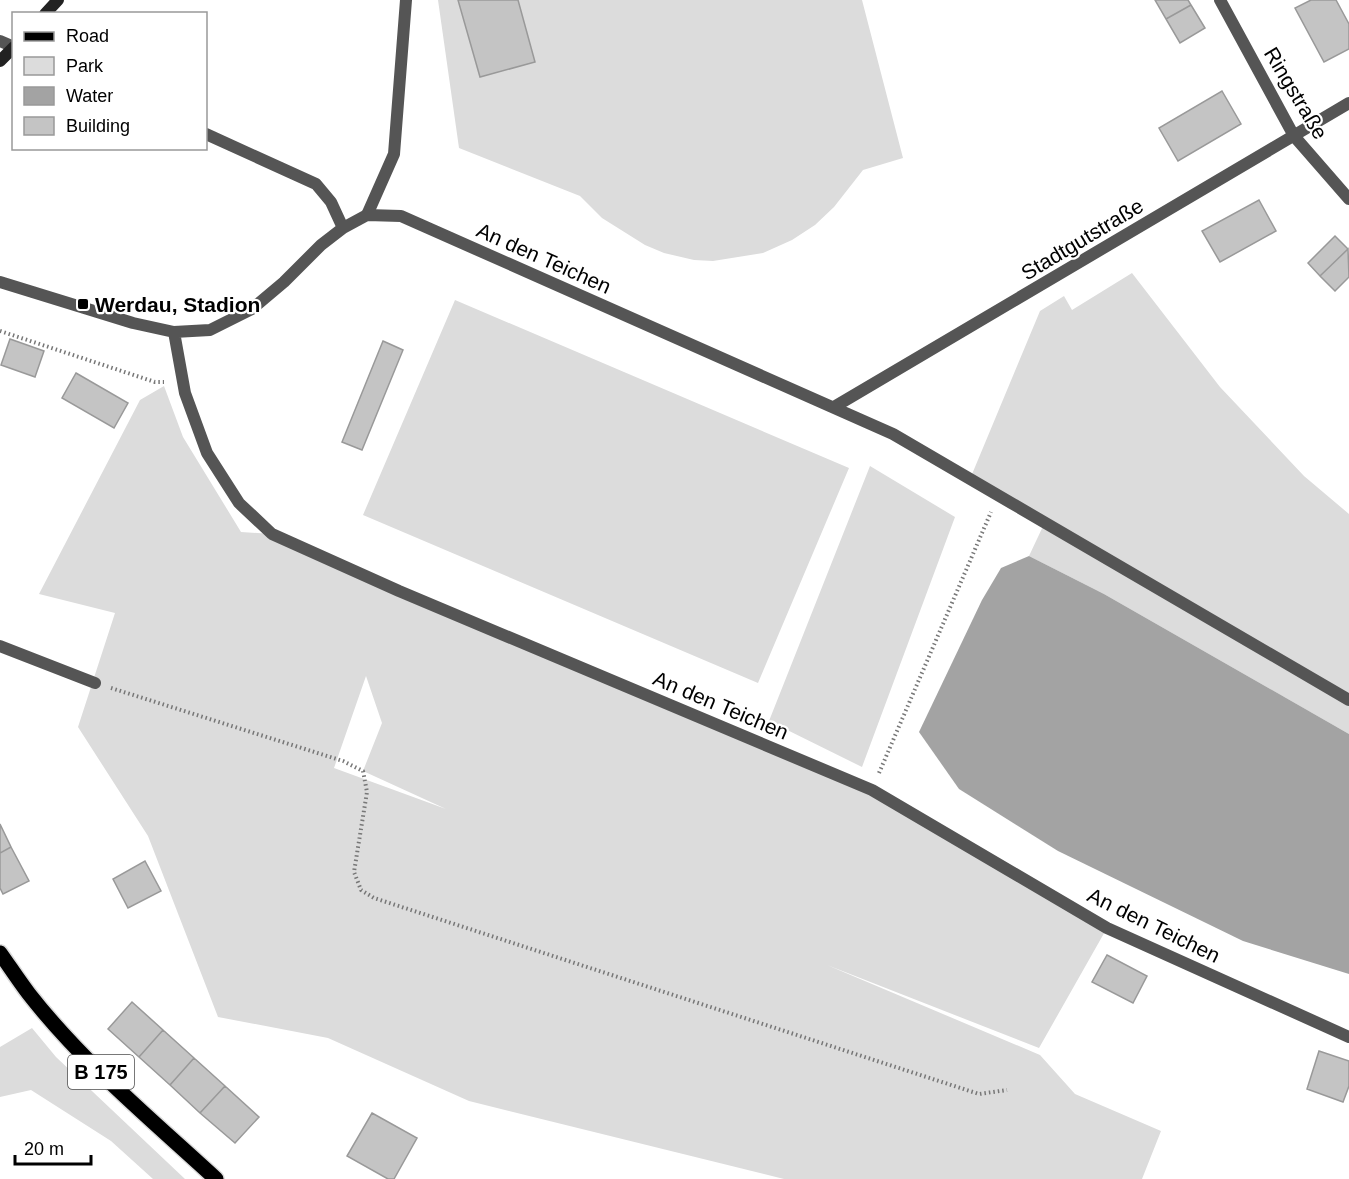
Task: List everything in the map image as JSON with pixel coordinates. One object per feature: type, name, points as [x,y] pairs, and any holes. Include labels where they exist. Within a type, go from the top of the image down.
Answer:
[{"type":"main road","points":[[0,61],[12,49]]},
{"type":"main road","name":"B 175","points":[[0,953],[29,994],[98,1070],[216,1179]]},
{"type":"street","points":[[0,282],[133,323],[174,332],[210,330],[248,312],[284,282],[321,245],[343,228],[367,215],[394,154],[406,0]]},
{"type":"street","name":"Ringstraße","points":[[1220,0],[1294,136],[1349,199]]},
{"type":"street","name":"Stadtgutstraße","points":[[834,407],[1349,103]]},
{"type":"street","points":[[207,134],[316,184],[331,202],[343,228]]},
{"type":"street","name":"An den Teichen","points":[[367,215],[401,216],[893,434],[1349,700]]},
{"type":"street","name":"An den Teichen","points":[[174,332],[185,393],[207,453],[239,503],[272,534],[399,591],[872,790],[1107,928],[1349,1037]]},
{"type":"street","points":[[0,646],[95,683]]},
{"type":"path","points":[[0,331],[155,382],[183,381]]},
{"type":"path","points":[[872,790],[998,495]]},
{"type":"path","points":[[95,683],[343,760],[363,771],[367,792],[354,872],[361,890],[374,898],[979,1094],[1007,1090]]},
{"type":"green space","points":[[438,0],[862,0],[903,158],[863,170],[834,207],[815,225],[792,240],[763,253],[713,261],[694,260],[664,253],[645,245],[602,218],[580,196],[459,148]]},
{"type":"green space","points":[[1132,273],[1220,387],[1304,476],[1349,514],[1349,734],[1104,594],[1029,556],[1045,522],[970,479],[1040,311],[1064,296],[1072,310]]},
{"type":"green space","points":[[455,300],[849,468],[758,683],[363,515]]},
{"type":"green space","points":[[164,386],[183,437],[241,532],[272,534],[872,790],[1107,928],[1039,1048],[827,965],[1040,1055],[1075,1094],[1161,1131],[1142,1179],[784,1179],[469,1101],[328,1038],[218,1017],[148,836],[78,727],[115,613],[39,594],[140,400]],"holes":[[[366,676],[382,723],[363,771],[446,809],[334,768]]]},
{"type":"green space","points":[[870,466],[955,517],[862,767],[769,721]]},
{"type":"green space","points":[[32,1028],[56,1057],[185,1179],[153,1179],[111,1141],[31,1090],[0,1097],[0,1047]]},
{"type":"water","points":[[1029,556],[1104,594],[1349,734],[1349,974],[1243,941],[1058,851],[959,789],[919,732],[982,600],[1001,568]]},
{"type":"building","points":[[458,0],[518,0],[535,62],[480,77]]},
{"type":"building","points":[[1155,0],[1188,0],[1191,5],[1166,19]]},
{"type":"building","points":[[1311,0],[1336,0],[1349,24],[1349,49],[1324,62],[1295,8]]},
{"type":"building","points":[[1191,5],[1205,28],[1180,43],[1166,19]]},
{"type":"building","points":[[1222,91],[1241,124],[1178,161],[1159,128]]},
{"type":"building","points":[[1259,200],[1276,231],[1220,262],[1202,231]]},
{"type":"building","points":[[1335,236],[1348,249],[1320,276],[1308,263]]},
{"type":"building","points":[[1348,249],[1349,277],[1335,291],[1320,276]]},
{"type":"building","points":[[10,339],[44,351],[35,377],[1,365]]},
{"type":"building","points":[[383,341],[403,350],[362,450],[342,442]]},
{"type":"building","points":[[76,373],[128,403],[114,428],[62,398]]},
{"type":"building","points":[[0,824],[11,847],[0,853]]},
{"type":"building","points":[[11,847],[29,881],[3,894],[0,888],[0,853]]},
{"type":"building","points":[[145,861],[161,891],[128,908],[113,879]]},
{"type":"building","points":[[1107,955],[1147,976],[1133,1003],[1092,982]]},
{"type":"building","points":[[132,1002],[163,1030],[139,1057],[108,1029]]},
{"type":"building","points":[[163,1030],[194,1058],[170,1085],[139,1057]]},
{"type":"building","points":[[1319,1051],[1349,1061],[1349,1086],[1343,1102],[1307,1089]]},
{"type":"building","points":[[194,1058],[225,1086],[200,1113],[170,1085]]},
{"type":"building","points":[[225,1086],[259,1117],[235,1143],[200,1113]]},
{"type":"building","points":[[372,1113],[417,1138],[394,1179],[388,1179],[347,1156]]},
{"type":"place","name":"Werdau, Stadion","points":[[83,304]]}]
